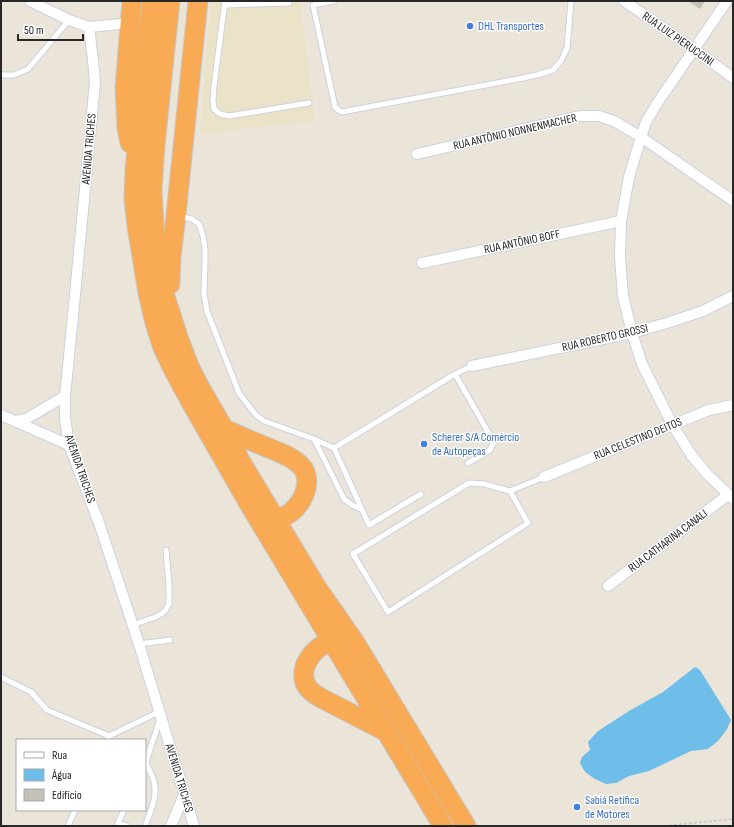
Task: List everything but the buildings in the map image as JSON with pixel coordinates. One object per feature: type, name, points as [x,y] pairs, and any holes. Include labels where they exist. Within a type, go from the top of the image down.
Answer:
[{"type":"highway","points":[[132,1],[125,88],[127,128],[135,169]]},
{"type":"highway","points":[[152,1],[135,169],[134,199],[148,293],[163,348],[192,404],[248,502],[385,731],[444,826]]},
{"type":"highway","points":[[170,1],[154,145],[152,189],[155,243],[161,284],[178,337],[189,366],[198,384],[241,462],[317,588],[354,641],[466,826]]},
{"type":"highway","points":[[169,308],[171,257],[198,1]]},
{"type":"highway","points":[[224,429],[292,458],[302,466],[306,476],[306,489],[299,505],[288,515],[275,518],[263,513],[248,502]]},
{"type":"highway","points":[[354,641],[332,641],[317,649],[304,669],[304,677],[308,687],[321,698],[385,731]]},
{"type":"street","name":"RUA LUIZ PIERUCCINI","points":[[624,1],[733,78]]},
{"type":"street","points":[[726,1],[646,122],[629,177],[621,221],[620,265],[623,296],[632,333],[642,364],[672,424],[692,456],[708,476],[731,497]]},
{"type":"street","points":[[36,2],[69,20],[89,27],[130,23]]},
{"type":"street","name":"AVENIDA TRICHES","points":[[89,27],[95,82],[65,396],[65,418],[69,445],[99,523],[139,644],[194,826]]},
{"type":"street","name":"RUA ANTÔNIO NONNENMACHER","points":[[418,154],[580,116],[599,116],[614,121],[641,137],[733,201]]},
{"type":"street","name":"RUA ANTÔNIO BOFF","points":[[422,263],[621,221]]},
{"type":"street","name":"RUA ROBERTO GROSSI","points":[[472,366],[632,333],[703,311],[733,296]]},
{"type":"street","points":[[16,422],[26,419],[65,396]]},
{"type":"street","name":"RUA CELESTINO DEITOS","points":[[544,477],[672,424],[709,410],[733,405]]},
{"type":"street","points":[[1,415],[69,445]]},
{"type":"street","name":"RUA CATHARINA CANALI","points":[[608,586],[731,497]]},
{"type":"street","points":[[170,826],[184,795]]},
{"type":"lane","points":[[334,1],[313,5],[335,107],[342,112],[518,79],[554,70],[561,61],[567,48],[571,1]]},
{"type":"lane","points":[[289,3],[225,3],[214,86],[214,109],[220,114],[229,116],[309,103]]},
{"type":"lane","points":[[1,75],[14,75],[28,69],[69,20]]},
{"type":"lane","points":[[176,215],[192,219],[199,224],[205,249],[204,294],[208,311],[239,393],[256,415],[264,421],[334,448],[369,525],[421,494]]},
{"type":"lane","points":[[334,448],[455,374],[472,366]]},
{"type":"lane","points":[[455,374],[494,444],[490,450],[468,464]]},
{"type":"lane","points":[[314,439],[344,499],[361,509]]},
{"type":"lane","points":[[510,491],[528,523],[388,612],[353,554],[469,483],[484,484],[510,491],[544,477]]},
{"type":"lane","points":[[132,625],[156,617],[164,612],[169,604],[166,550]]},
{"type":"lane","points":[[139,644],[170,640]]},
{"type":"lane","points":[[1,677],[31,692],[47,710],[108,738],[160,715]]},
{"type":"lane","points":[[146,761],[160,715]]},
{"type":"lane","points":[[145,826],[154,802],[156,788],[153,777],[146,766]]},
{"type":"lane","points":[[68,826],[75,811]]},
{"type":"lane","points":[[124,811],[118,823],[127,826]]},
{"type":"path","points":[[664,826],[733,819]]},
{"type":"shaded area","points":[[211,1],[300,1],[315,121],[200,134]]},
{"type":"water","points":[[695,667],[700,670],[731,720],[727,729],[718,741],[708,749],[691,751],[649,771],[629,776],[616,783],[606,784],[585,772],[580,763],[582,757],[590,750],[588,742],[598,731],[629,711],[663,692]]},
{"type":"place","name":"DHL Transportes","points":[[470,26]]},
{"type":"place","name":"Scherer S/A Comércio de Autopeças","points":[[424,444]]},
{"type":"place","name":"Sabiá Retífica de Motores","points":[[577,807]]}]
